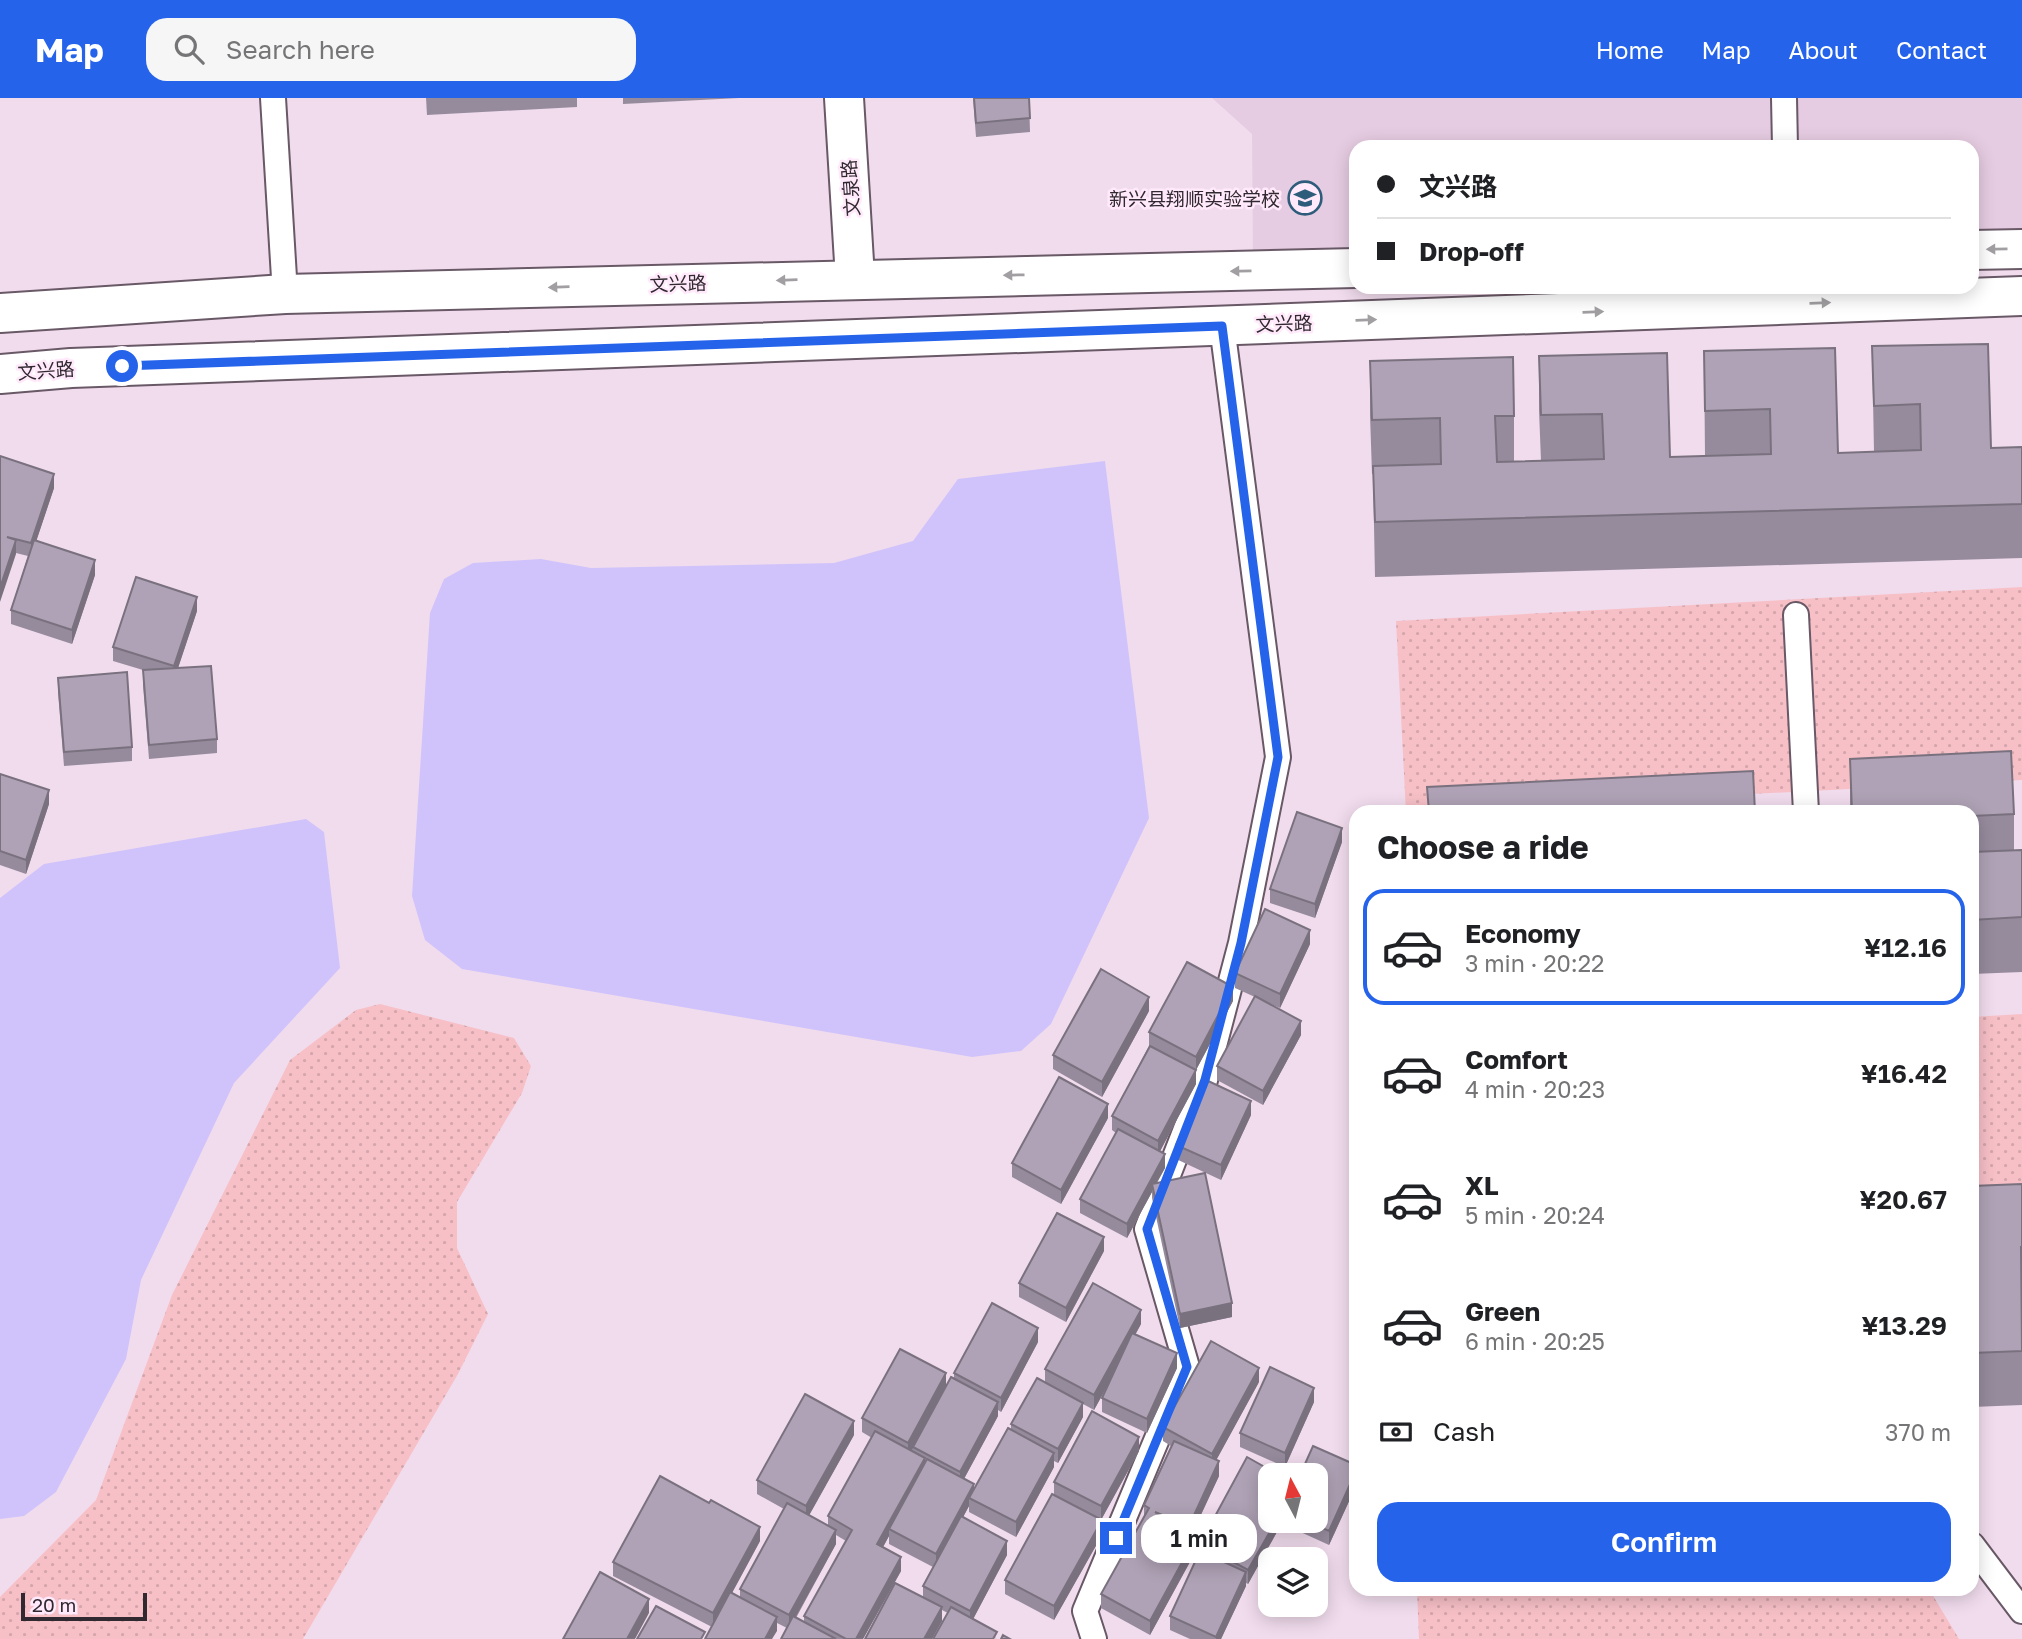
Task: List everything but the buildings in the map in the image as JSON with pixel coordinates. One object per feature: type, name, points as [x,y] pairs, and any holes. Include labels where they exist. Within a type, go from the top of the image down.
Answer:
[{"type":"street","name":"文泉路","points":[[844,98],[855,278]]},
{"type":"street","points":[[1979,250],[2022,249]]},
{"type":"street","name":"文兴路","points":[[0,313],[285,294],[855,278],[1349,268]]},
{"type":"street","points":[[1310,269],[1311,322]]},
{"type":"street","name":"文兴路","points":[[0,374],[71,368],[2022,296]]},
{"type":"lane","points":[[273,98],[285,294]]},
{"type":"lane","points":[[1784,98],[1785,140]]},
{"type":"lane","points":[[1094,1639],[1085,1612],[1187,1367],[1147,1229],[1205,1080],[1241,943],[1278,757],[1222,326]]},
{"type":"lane","points":[[1796,615],[1806,805]]},
{"type":"lane","points":[[1979,1554],[2022,1611]]},
{"type":"shaded area","name":"新兴县翔顺实验学校","points":[[1212,98],[2022,98],[2022,249],[1979,250],[1979,140],[1349,140],[1349,268],[1253,270],[1252,134]]},
{"type":"shaded area","points":[[1105,461],[1149,818],[1051,1024],[1021,1051],[972,1057],[462,969],[425,940],[412,896],[430,613],[444,579],[473,563],[541,559],[591,568],[834,563],[913,541],[958,479]]},
{"type":"shaded area","points":[[2022,587],[2022,780],[1541,805],[1406,805],[1396,621]]},
{"type":"shaded area","points":[[306,819],[324,832],[340,968],[234,1083],[141,1280],[126,1359],[56,1492],[24,1516],[0,1519],[0,898],[44,864]]},
{"type":"shaded area","points":[[380,1004],[514,1038],[531,1066],[522,1093],[457,1202],[457,1248],[488,1314],[458,1374],[303,1639],[0,1639],[0,1597],[96,1500],[172,1295],[290,1060],[356,1010]]},
{"type":"shaded area","points":[[2022,1014],[2022,1208],[1979,1211],[1979,1017]]},
{"type":"shaded area","points":[[1417,1596],[1933,1596],[1959,1639],[1419,1639]]},
{"type":"place","name":"新兴县翔顺实验学校","points":[[1305,198]]},
{"type":"route","points":[[122,366],[1222,326],[1278,757],[1241,943],[1205,1080],[1147,1229],[1187,1367],[1116,1538]]}]
